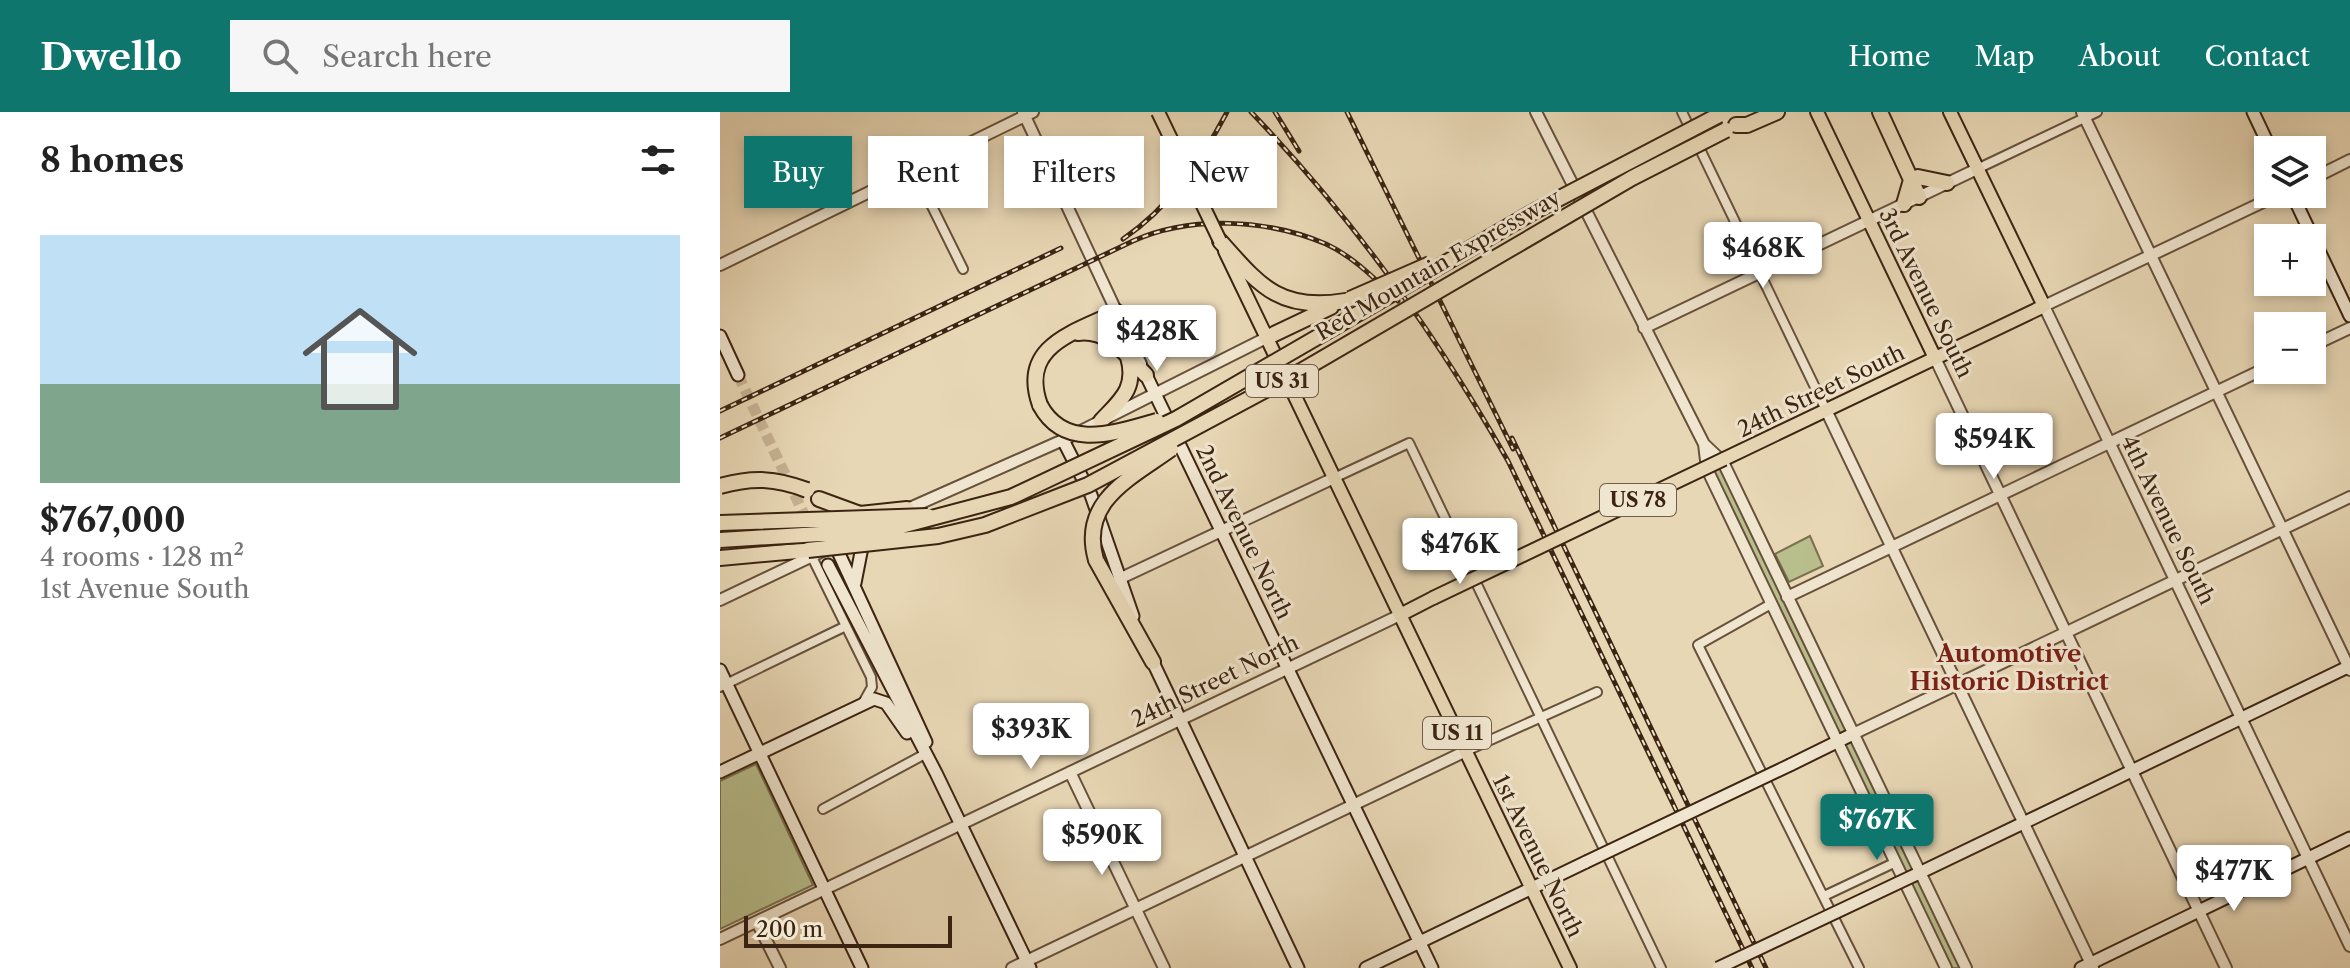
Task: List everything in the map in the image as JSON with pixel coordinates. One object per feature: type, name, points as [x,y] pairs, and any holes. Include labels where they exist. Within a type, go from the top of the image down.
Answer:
[{"type":"highway","name":"Red Mountain Expressway","points":[[720,556],[810,554],[924,538],[985,525],[1088,485],[1211,420],[1536,231],[1764,112]]},
{"type":"highway","points":[[1731,128],[1747,125],[1777,112]]},
{"type":"highway","points":[[1880,112],[1922,196]]},
{"type":"highway","points":[[1887,112],[1914,179],[1904,204]]},
{"type":"highway","name":"Red Mountain Expressway","points":[[720,540],[886,530],[948,516],[1025,491],[1188,412],[1486,241],[1722,113]]},
{"type":"highway","points":[[1914,179],[1947,183]]},
{"type":"highway","points":[[1220,241],[1236,265],[1267,289],[1289,301],[1311,305],[1347,300]]},
{"type":"highway","points":[[1266,338],[1486,241]]},
{"type":"highway","points":[[1117,312],[1052,344],[1039,360],[1035,390],[1051,422],[1064,431],[1089,436],[1114,433],[1188,412]]},
{"type":"highway","points":[[1069,335],[1099,333],[1146,375]]},
{"type":"highway","points":[[1101,421],[1130,387],[1132,372],[1128,357]]},
{"type":"highway","points":[[1153,662],[1096,560],[1091,527],[1104,501],[1211,420]]},
{"type":"highway","points":[[720,486],[762,478],[777,479],[860,514],[907,509]]},
{"type":"highway","points":[[813,494],[829,512],[835,545]]},
{"type":"highway","points":[[720,523],[948,516]]},
{"type":"main road","points":[[1158,112],[1220,241]]},
{"type":"main road","name":"3rd Avenue South","points":[[1817,112],[1935,358]]},
{"type":"main road","name":"4th Avenue South","points":[[1950,112],[2044,306]]},
{"type":"main road","points":[[2253,112],[2264,136]]},
{"type":"main road","points":[[2299,208],[2350,316]]},
{"type":"main road","name":"1st Avenue North","points":[[1236,265],[1266,338],[1570,968]]},
{"type":"main road","name":"24th Street South","points":[[1553,540],[2044,306]]},
{"type":"main road","points":[[720,336],[738,375]]},
{"type":"main road","name":"2nd Avenue North","points":[[1146,375],[1432,968]]},
{"type":"main road","points":[[1063,440],[1091,495],[1119,579],[1153,662],[1298,968]]},
{"type":"main road","points":[[855,587],[858,556],[872,525]]},
{"type":"main road","name":"24th Street North","points":[[1400,615],[1553,540]]},
{"type":"main road","points":[[835,545],[923,735],[935,769],[1029,964]]},
{"type":"main road","points":[[720,772],[868,701],[880,691],[878,676],[828,565],[924,753]]},
{"type":"main road","points":[[1718,968],[2349,667]]},
{"type":"main road","points":[[720,670],[723,685],[760,752],[862,968]]},
{"type":"main road","points":[[868,701],[886,703],[935,769]]},
{"type":"main road","points":[[1366,968],[1853,734]]},
{"type":"main road","points":[[2088,966],[2350,838]]},
{"type":"street","points":[[1536,112],[1704,444],[1707,469],[1946,968]]},
{"type":"street","points":[[1682,112],[2024,823],[2088,966]]},
{"type":"street","points":[[1644,328],[2084,115],[2097,112]]},
{"type":"street","points":[[983,136],[1027,113]]},
{"type":"street","name":"2nd Avenue North","points":[[1027,113],[1146,375]]},
{"type":"street","points":[[2084,115],[2349,667]]},
{"type":"street","points":[[2326,172],[2350,160]]},
{"type":"street","points":[[720,265],[868,194]]},
{"type":"street","name":"24th Street South","points":[[2044,306],[2254,206]]},
{"type":"street","points":[[933,208],[963,269]]},
{"type":"street","name":"4th Avenue South","points":[[2044,306],[2350,946]]},
{"type":"street","points":[[2326,339],[2350,328]]},
{"type":"street","points":[[720,600],[872,525],[1063,440],[1266,338]]},
{"type":"street","name":"3rd Avenue South","points":[[1935,358],[2226,968]]},
{"type":"street","points":[[1787,597],[2254,374]]},
{"type":"street","points":[[1119,579],[1409,443],[1661,968]]},
{"type":"street","points":[[1704,444],[1723,462],[1918,874],[1966,968]]},
{"type":"street","points":[[1853,734],[2350,497]]},
{"type":"street","points":[[810,554],[871,677],[868,701]]},
{"type":"street","points":[[1771,604],[1698,645],[1859,968]]},
{"type":"street","name":"24th Street North","points":[[720,939],[1400,615]]},
{"type":"street","points":[[723,685],[846,626]]},
{"type":"street","points":[[1012,968],[1029,964],[1244,857],[1539,716],[1597,692]]},
{"type":"street","points":[[823,809],[924,753]]},
{"type":"street","points":[[1848,762],[1852,754],[1864,756]]},
{"type":"street","points":[[1070,772],[1164,968]]},
{"type":"street","points":[[1824,896],[1896,862]]},
{"type":"street","points":[[757,922],[780,968]]},
{"type":"green space","points":[[1708,453],[1719,464],[1960,968],[1950,968],[1710,468]]},
{"type":"green space","points":[[1810,536],[1823,566],[1789,582],[1775,554]]},
{"type":"green space","points":[[756,764],[813,885],[720,929],[720,781]]},
{"type":"tunnel","points":[[738,375],[809,525]]},
{"type":"railway","points":[[1123,239],[1170,198],[1227,112]]},
{"type":"railway","points":[[1251,112],[1324,193],[1390,278],[1452,368],[1508,461],[1752,968]]},
{"type":"railway","points":[[1275,112],[1299,151]]},
{"type":"railway","points":[[1347,112],[1513,449]]},
{"type":"railway","points":[[720,438],[1133,241],[1179,227],[1230,223],[1280,229],[1303,236],[1346,255],[1398,301]]},
{"type":"railway","points":[[720,411],[1061,248]]},
{"type":"railway","points":[[1512,438],[1766,968]]},
{"type":"district","name":"Automotive Historic District","points":[[2009,667]]}]
